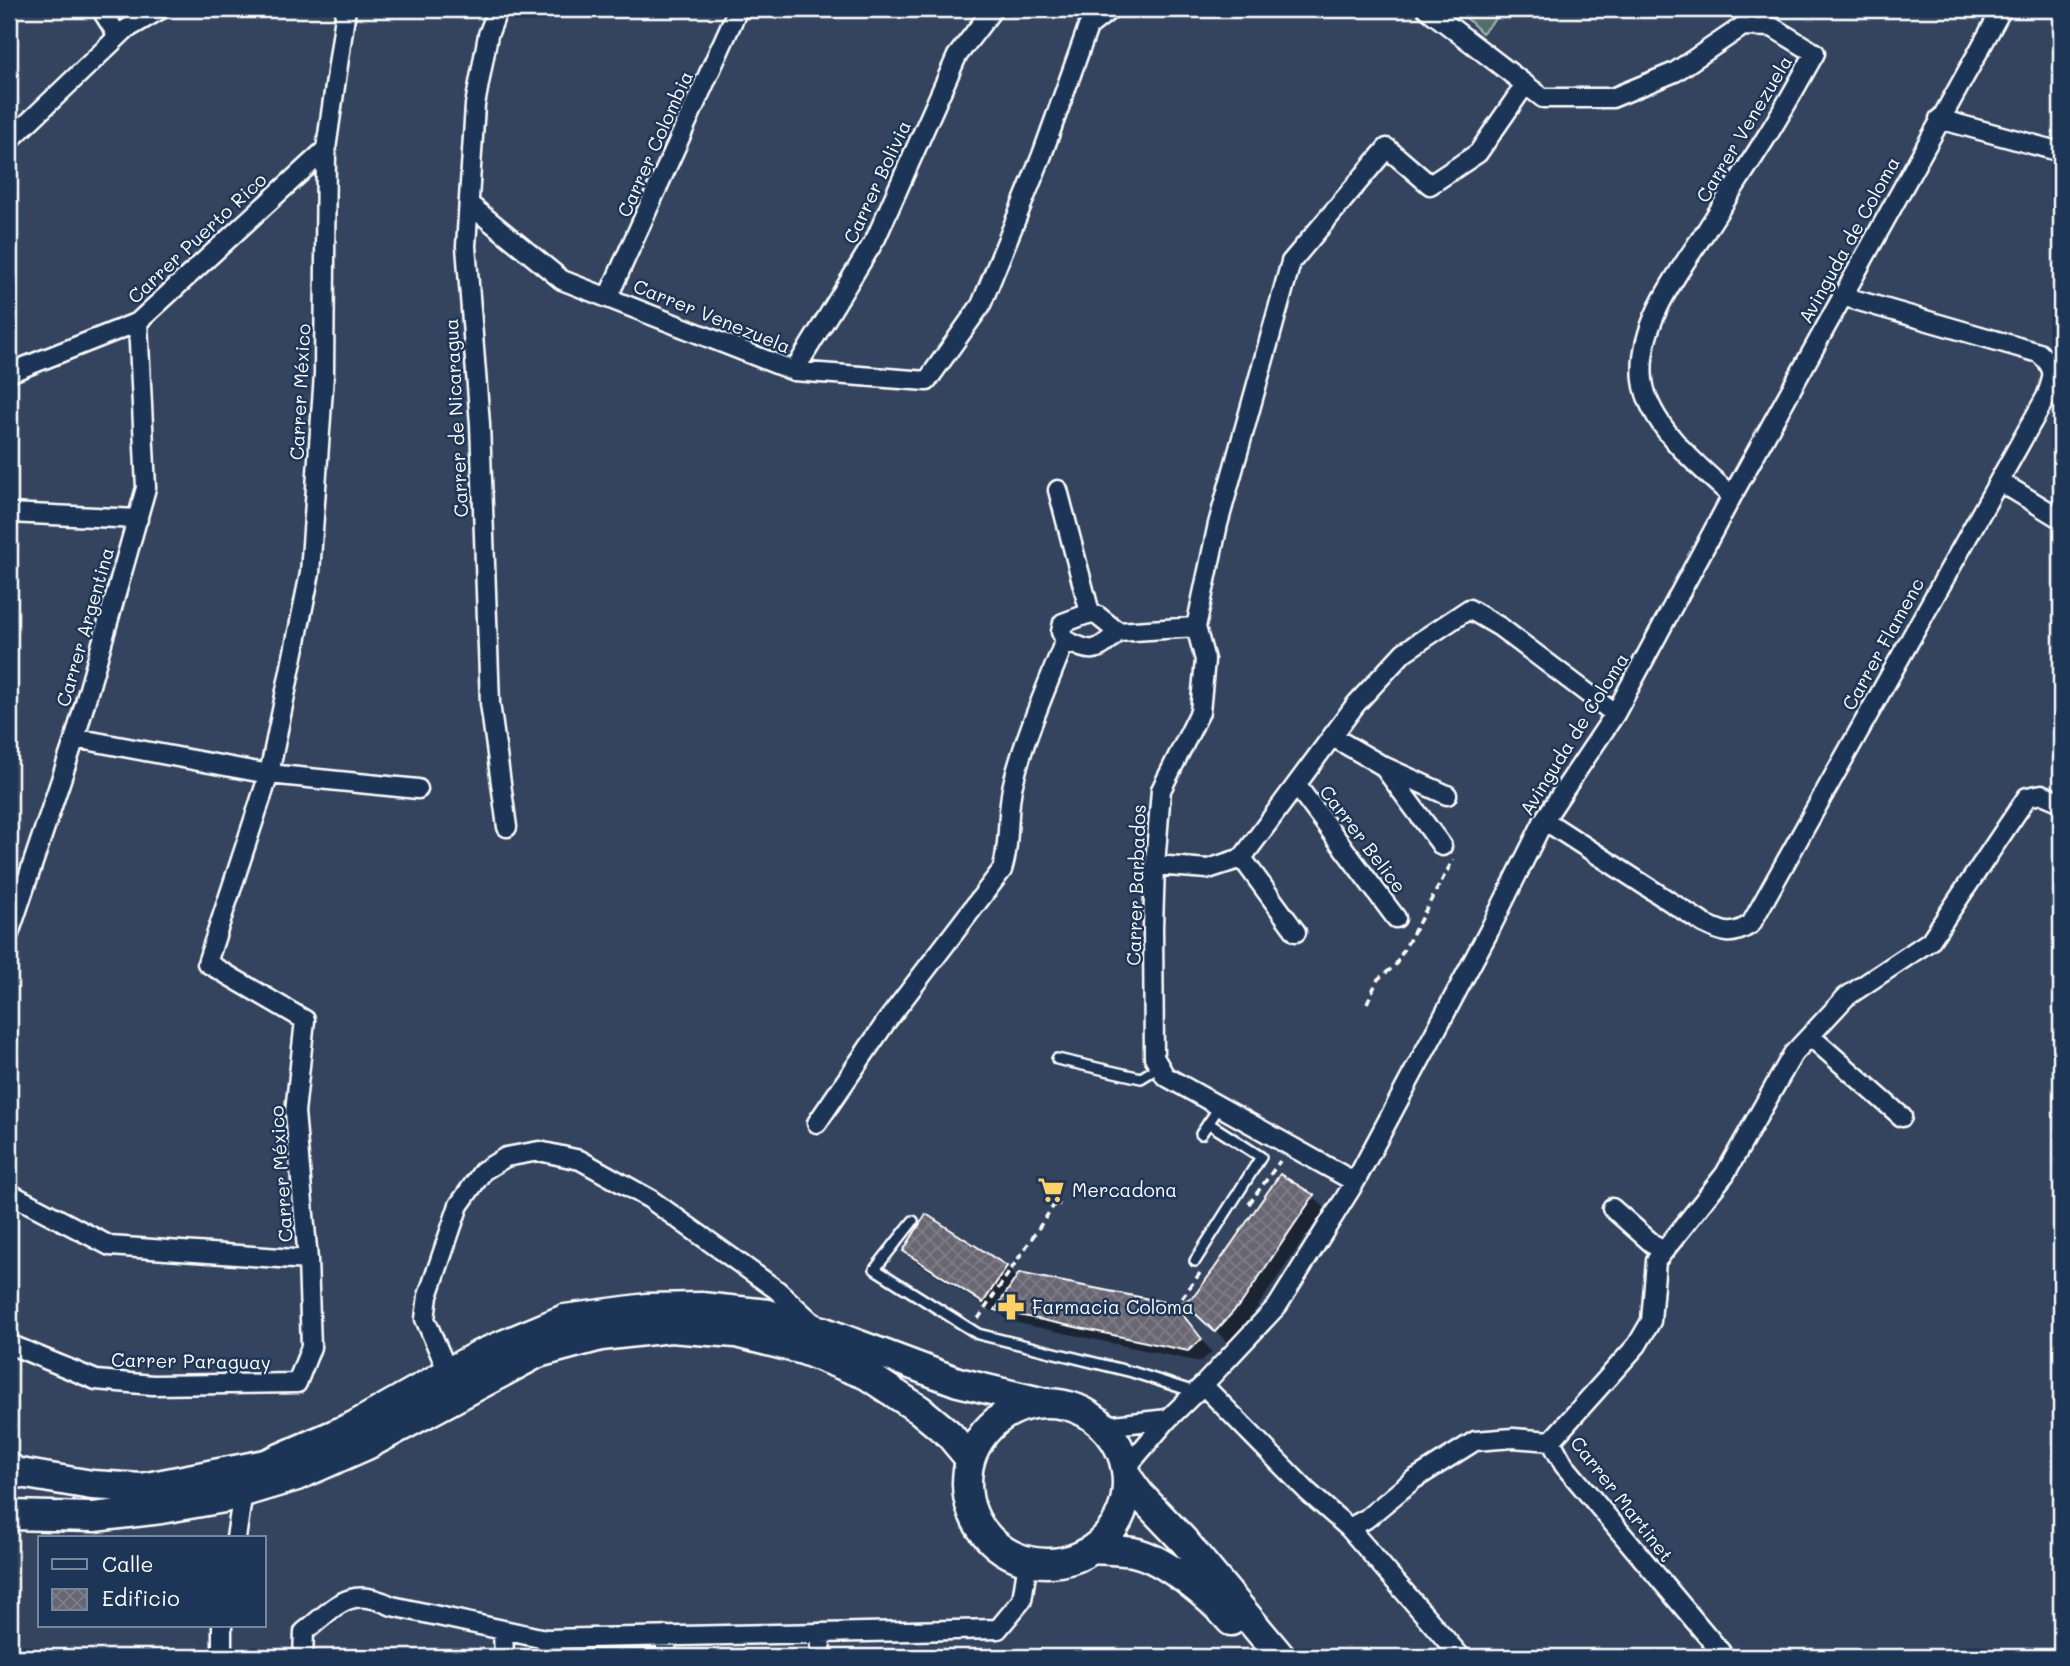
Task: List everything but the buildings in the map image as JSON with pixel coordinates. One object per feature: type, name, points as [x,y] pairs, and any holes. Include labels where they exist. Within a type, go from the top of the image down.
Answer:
[{"type":"main road","points":[[9,1467],[14,1472],[142,1488],[265,1464],[354,1426],[478,1355],[565,1319],[647,1308],[701,1307],[768,1314],[822,1331],[958,1382],[1041,1402],[1064,1404],[1086,1412],[1115,1439],[1127,1472],[1140,1496],[1184,1541],[1281,1657]]},
{"type":"main road","points":[[9,1515],[94,1517],[160,1509],[243,1492],[297,1476],[367,1446],[538,1353],[601,1336],[670,1328],[736,1333],[803,1350],[867,1375],[920,1410],[949,1434],[970,1459]]},
{"type":"main road","points":[[1041,1402],[1017,1407],[997,1419],[980,1437],[970,1459],[966,1485],[971,1511],[984,1533],[1003,1551],[1028,1561],[1050,1563],[1073,1559],[1094,1549],[1113,1529],[1125,1504],[1127,1472]]},
{"type":"main road","points":[[1094,1549],[1134,1552],[1162,1562],[1222,1611],[1263,1657]]},
{"type":"street","points":[[101,9],[118,36]]},
{"type":"street","points":[[9,141],[118,36],[161,9]]},
{"type":"street","name":"Carrer México","points":[[297,1383],[311,1347],[308,1260],[295,1112],[305,1020],[207,963],[269,774],[310,573],[324,374],[326,149],[346,9]]},
{"type":"street","name":"Carrer de Nicaragua","points":[[498,9],[488,35],[475,105],[466,246],[480,424],[490,704],[507,827]]},
{"type":"street","name":"Carrer Colombia","points":[[608,297],[738,9]]},
{"type":"street","name":"Carrer Bolivia","points":[[794,371],[876,238],[957,56],[993,9]]},
{"type":"street","name":"Carrer Venezuela","points":[[469,204],[562,281],[794,371],[927,381],[981,305],[1042,155],[1088,27],[1111,9]]},
{"type":"street","name":"Carrer Venezuela","points":[[1427,9],[1543,98],[1612,99],[1675,72],[1743,26],[1772,26],[1815,53],[1768,135],[1672,283],[1649,331],[1644,348],[1643,381],[1654,410],[1687,457],[1732,496]]},
{"type":"street","name":"Avinguda de Coloma","points":[[1127,1472],[1168,1419],[1278,1305],[1355,1182],[1489,931],[1544,820],[1615,714],[1732,496],[2002,9]]},
{"type":"street","points":[[1118,632],[1090,613],[1063,623],[1061,632],[1065,640],[1091,651],[1102,648],[1118,632],[1196,627],[1218,524],[1291,262],[1387,148],[1430,185],[1478,153],[1525,85]]},
{"type":"street","points":[[1939,119],[2061,152]]},
{"type":"street","name":"Carrer Puerto Rico","points":[[9,373],[138,322],[326,149]]},
{"type":"street","name":"Carrer Flamenc","points":[[1544,820],[1703,923],[1722,932],[1737,933],[1751,924],[2046,397],[2056,360],[1842,296]]},
{"type":"street","name":"Carrer Argentina","points":[[9,934],[75,738],[146,488],[138,322]]},
{"type":"street","points":[[1999,481],[2061,519]]},
{"type":"street","points":[[1058,490],[1090,613]]},
{"type":"street","points":[[9,513],[138,519]]},
{"type":"street","name":"Carrer Belice","points":[[1242,858],[1356,704],[1404,652],[1469,609],[1500,627],[1615,714]]},
{"type":"street","name":"Carrer Barbados","points":[[1159,1067],[1154,1057],[1153,1021],[1155,865],[1161,790],[1200,712],[1205,660],[1196,627]]},
{"type":"street","points":[[817,1122],[886,1022],[1002,870],[1007,855],[1013,785],[1065,640]]},
{"type":"street","points":[[1333,737],[1383,766],[1447,795]]},
{"type":"street","points":[[75,738],[269,774],[418,789]]},
{"type":"street","points":[[1383,766],[1450,849]]},
{"type":"street","name":"Carrer Belice","points":[[1297,786],[1396,918]]},
{"type":"street","points":[[1551,1441],[1637,1345],[1651,1321],[1656,1261],[1725,1174],[1793,1054],[1846,997],[1930,941],[2026,797],[2042,793],[2061,802]]},
{"type":"street","points":[[1155,865],[1208,869],[1242,858],[1296,932]]},
{"type":"street","points":[[1810,1036],[1902,1117]]},
{"type":"street","points":[[1159,1067],[1165,1076],[1355,1182]]},
{"type":"street","points":[[448,1372],[425,1319],[428,1296],[459,1205],[483,1171],[506,1157],[539,1152],[580,1160],[650,1199],[777,1290],[822,1331]]},
{"type":"street","points":[[9,1193],[110,1246],[308,1260]]},
{"type":"street","points":[[1612,1208],[1662,1252]]},
{"type":"street","name":"Carrer Paraguay","points":[[9,1344],[96,1380],[153,1385],[297,1383]]},
{"type":"street","points":[[1199,1389],[1349,1528],[1461,1657]]},
{"type":"street","points":[[1104,1426],[1168,1419]]},
{"type":"street","name":"Carrer Martinet","points":[[1349,1528],[1366,1519],[1413,1480],[1475,1441],[1513,1438],[1551,1441],[1564,1465],[1725,1657]]},
{"type":"street","points":[[236,1536],[243,1492]]},
{"type":"street","points":[[303,1657],[304,1632],[345,1599],[373,1597],[392,1606],[545,1639],[998,1629],[1021,1600],[1028,1561]]},
{"type":"street","points":[[222,1628],[222,1657]]},
{"type":"street","points":[[503,1630],[504,1657]]},
{"type":"street","points":[[820,1633],[821,1657]]},
{"type":"street","points":[[666,1636],[666,1657]]},
{"type":"lane","points":[[1057,1059],[1141,1078],[1159,1067]]},
{"type":"lane","points":[[1201,1134],[1220,1106]]},
{"type":"lane","points":[[1195,1261],[1261,1157],[1208,1123]]},
{"type":"lane","points":[[913,1221],[875,1269],[978,1334],[1199,1389]]},
{"type":"path","points":[[1367,1003],[1378,979],[1395,966],[1450,849]]},
{"type":"path","points":[[971,1329],[1056,1202],[1060,1205]]},
{"type":"green space","points":[[1457,9],[1505,9],[1482,33]]},
{"type":"place","name":"Mercadona","points":[[1051,1190]]},
{"type":"place","name":"Farmacia Coloma","points":[[1011,1307]]}]
